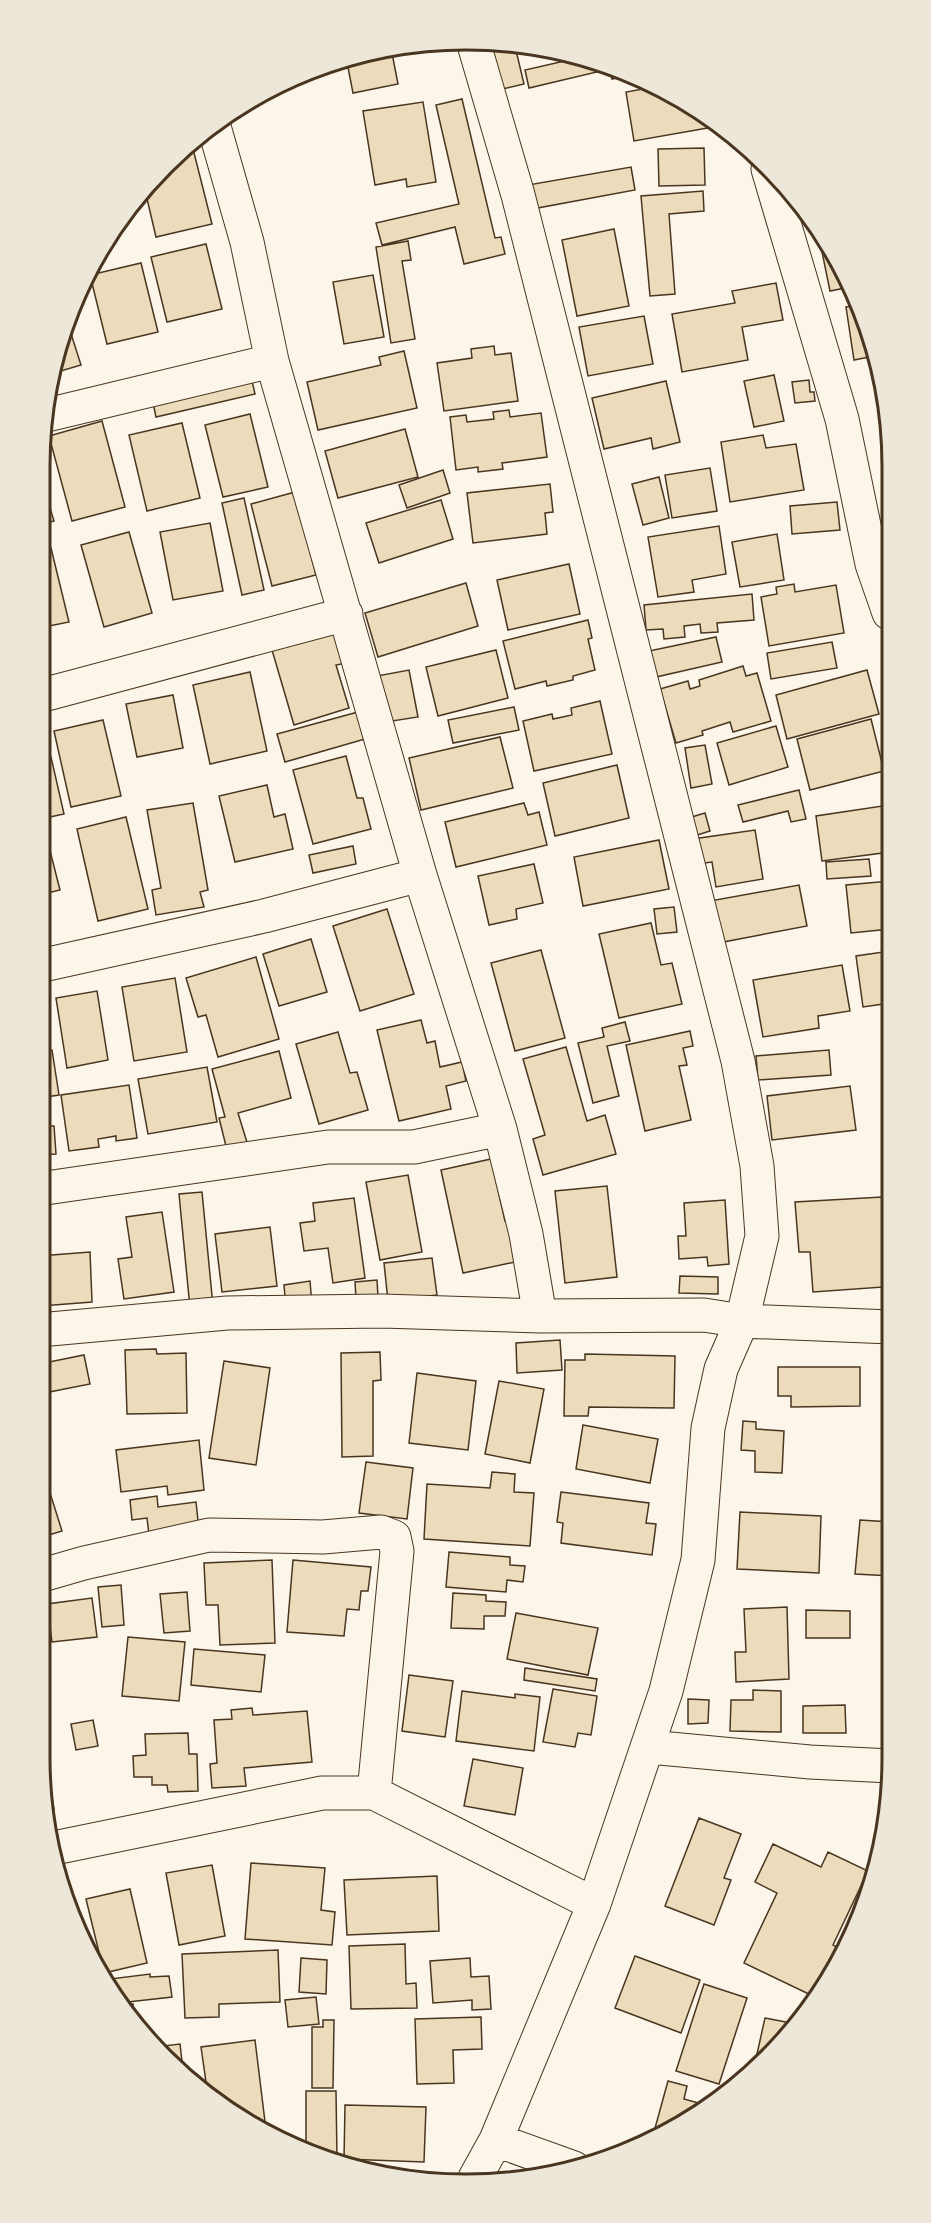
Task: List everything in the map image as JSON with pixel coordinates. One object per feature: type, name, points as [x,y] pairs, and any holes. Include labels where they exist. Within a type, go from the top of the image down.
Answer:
[{"type":"street","points":[[476,50],[524,218],[738,1061],[757,1166],[762,1236],[742,1321],[721,1369],[710,1418],[698,1560],[666,1691],[649,1747],[594,1904],[496,2140],[478,2174]]},
{"type":"street","points":[[216,132],[247,242],[272,361],[420,875],[500,1129],[526,1234],[540,1316]]},
{"type":"street","points":[[773,185],[842,419],[872,564],[882,593]]},
{"type":"street","points":[[53,414],[272,361]]},
{"type":"street","points":[[50,693],[345,614]]},
{"type":"street","points":[[50,964],[264,916],[420,875]]},
{"type":"street","points":[[50,1187],[328,1147],[414,1147],[500,1129]]},
{"type":"street","points":[[50,1329],[227,1313],[382,1311],[540,1316],[704,1315],[742,1321],[882,1328]]},
{"type":"street","points":[[50,1573],[208,1535],[323,1537],[381,1532],[394,1537],[397,1551],[374,1793]]},
{"type":"street","points":[[649,1747],[810,1762],[882,1766]]},
{"type":"street","points":[[59,1847],[322,1793],[374,1793],[594,1904]]},
{"type":"street","points":[[496,2140],[559,2163]]},
{"type":"building","points":[[480,50],[517,53],[524,84],[490,92]]},
{"type":"building","points":[[393,56],[398,84],[353,93],[348,67]]},
{"type":"building","points":[[563,61],[598,72],[529,88],[525,70]]},
{"type":"building","points":[[643,89],[674,105],[709,128],[634,141],[626,92]]},
{"type":"building","points":[[462,99],[495,238],[501,237],[505,254],[464,264],[455,227],[382,245],[376,223],[459,204],[436,105]]},
{"type":"building","points":[[423,102],[436,182],[407,187],[406,179],[375,185],[363,111]]},
{"type":"building","points":[[704,148],[705,185],[659,186],[658,149]]},
{"type":"building","points":[[193,151],[212,224],[156,237],[147,198],[171,171]]},
{"type":"building","points":[[631,167],[635,190],[532,209],[528,185]]},
{"type":"building","points":[[703,191],[704,211],[669,214],[675,294],[650,296],[641,196]]},
{"type":"building","points":[[614,229],[629,306],[577,316],[562,240]]},
{"type":"building","points":[[408,241],[411,260],[402,261],[415,339],[391,343],[376,247]]},
{"type":"building","points":[[206,244],[222,309],[167,322],[151,257]]},
{"type":"building","points":[[822,252],[842,289],[830,291]]},
{"type":"building","points":[[141,263],[158,332],[107,344],[92,282],[96,273]]},
{"type":"building","points":[[373,275],[384,337],[344,344],[333,282]]},
{"type":"building","points":[[776,283],[783,320],[742,327],[748,360],[682,372],[672,314],[735,303],[732,291]]},
{"type":"building","points":[[850,306],[867,357],[854,360],[846,307]]},
{"type":"building","points":[[644,316],[653,364],[588,376],[579,327]]},
{"type":"building","points":[[71,334],[81,365],[60,371]]},
{"type":"building","points":[[494,346],[495,355],[511,353],[518,401],[444,411],[437,363],[472,358],[471,349]]},
{"type":"building","points":[[404,351],[417,408],[318,430],[307,382],[381,365],[379,357]]},
{"type":"building","points":[[774,375],[784,421],[754,427],[744,381]]},
{"type":"building","points":[[251,376],[255,394],[156,417],[152,398]]},
{"type":"building","points":[[809,380],[810,392],[814,392],[815,401],[795,403],[792,382]]},
{"type":"building","points":[[666,381],[680,442],[653,449],[651,438],[604,449],[592,398]]},
{"type":"building","points":[[509,410],[510,417],[541,413],[547,457],[502,463],[503,469],[478,472],[478,467],[456,470],[450,417],[466,415],[467,422],[494,419],[493,412]]},
{"type":"building","points":[[250,414],[268,487],[223,497],[205,425]]},
{"type":"building","points":[[102,421],[125,507],[72,521],[50,436]]},
{"type":"building","points":[[182,423],[200,498],[147,511],[129,435]]},
{"type":"building","points":[[405,429],[418,477],[338,498],[325,451]]},
{"type":"building","points":[[763,435],[766,448],[796,444],[804,490],[730,502],[721,442]]},
{"type":"building","points":[[710,468],[717,511],[672,518],[665,475]]},
{"type":"building","points":[[443,470],[450,493],[407,508],[399,485]]},
{"type":"building","points":[[659,477],[669,518],[643,525],[632,484]]},
{"type":"building","points":[[550,484],[553,512],[545,513],[547,534],[473,543],[467,493]]},
{"type":"building","points":[[295,492],[316,575],[272,586],[251,504]]},
{"type":"building","points":[[244,498],[264,590],[242,595],[222,503]]},
{"type":"building","points":[[441,500],[453,539],[379,563],[366,523]]},
{"type":"building","points":[[837,502],[840,530],[792,534],[790,506]]},
{"type":"building","points":[[50,508],[54,521],[50,522]]},
{"type":"building","points":[[210,523],[223,591],[173,600],[160,532]]},
{"type":"building","points":[[719,526],[726,574],[692,580],[694,592],[658,597],[648,537]]},
{"type":"building","points":[[129,532],[152,613],[104,627],[81,545]]},
{"type":"building","points":[[777,534],[784,580],[740,587],[732,542]]},
{"type":"building","points":[[50,548],[69,622],[50,626]]},
{"type":"building","points":[[569,564],[580,614],[508,630],[497,580]]},
{"type":"building","points":[[466,583],[478,626],[378,657],[365,613]]},
{"type":"building","points":[[794,584],[795,592],[836,585],[844,633],[769,646],[761,597],[777,594],[776,587]]},
{"type":"building","points":[[752,594],[754,620],[717,623],[718,632],[701,633],[700,624],[684,626],[685,637],[664,639],[663,629],[646,630],[644,605]]},
{"type":"building","points":[[588,620],[592,638],[588,639],[595,670],[573,676],[573,680],[547,686],[546,681],[515,689],[503,641]]},
{"type":"building","points":[[336,632],[346,663],[336,665],[349,708],[294,725],[272,650]]},
{"type":"building","points":[[716,637],[722,662],[656,677],[649,651]]},
{"type":"building","points":[[832,642],[837,668],[771,679],[767,653]]},
{"type":"building","points":[[496,650],[508,698],[438,716],[426,667]]},
{"type":"building","points":[[743,666],[746,676],[757,673],[771,721],[733,732],[730,722],[702,731],[703,735],[676,743],[660,689],[688,681],[690,689],[700,686],[699,680]]},
{"type":"building","points":[[409,670],[418,717],[386,722],[377,676]]},
{"type":"building","points":[[867,670],[879,714],[787,739],[776,695]]},
{"type":"building","points":[[250,672],[267,751],[210,764],[193,685]]},
{"type":"building","points":[[173,695],[183,748],[137,757],[126,704]]},
{"type":"building","points":[[600,701],[612,754],[534,771],[523,721],[552,714],[553,719],[572,715],[571,708]]},
{"type":"building","points":[[514,707],[519,730],[453,743],[448,720]]},
{"type":"building","points":[[358,712],[365,739],[285,762],[277,734]]},
{"type":"building","points":[[871,719],[882,772],[810,790],[797,739]]},
{"type":"building","points":[[103,720],[121,796],[71,807],[54,731]]},
{"type":"building","points":[[776,726],[788,767],[729,785],[717,743]]},
{"type":"building","points":[[500,737],[513,788],[421,810],[409,758]]},
{"type":"building","points":[[705,745],[712,784],[691,788],[685,748]]},
{"type":"building","points":[[346,756],[357,798],[363,798],[371,829],[313,844],[293,770]]},
{"type":"building","points":[[50,757],[64,814],[50,817]]},
{"type":"building","points":[[617,765],[629,818],[555,836],[543,783]]},
{"type":"building","points":[[267,785],[274,817],[285,814],[293,849],[235,862],[219,796]]},
{"type":"building","points":[[799,790],[806,819],[791,822],[788,811],[743,822],[738,805]]},
{"type":"building","points":[[193,803],[208,890],[200,892],[204,907],[156,915],[152,890],[161,888],[147,810]]},
{"type":"building","points":[[524,803],[528,815],[539,812],[547,845],[456,867],[445,822]]},
{"type":"building","points":[[882,806],[882,853],[822,861],[816,816]]},
{"type":"building","points":[[705,813],[710,831],[691,837],[685,819]]},
{"type":"building","points":[[126,817],[148,909],[98,921],[77,829]]},
{"type":"building","points":[[755,830],[763,879],[716,887],[712,862],[697,864],[693,839]]},
{"type":"building","points":[[659,840],[669,889],[583,906],[574,857]]},
{"type":"building","points":[[353,846],[356,864],[313,873],[309,855]]},
{"type":"building","points":[[50,851],[60,890],[50,892]]},
{"type":"building","points":[[869,859],[871,876],[827,879],[826,862]]},
{"type":"building","points":[[534,864],[543,903],[516,909],[517,919],[489,925],[478,876]]},
{"type":"building","points":[[882,882],[882,930],[851,933],[846,885]]},
{"type":"building","points":[[799,885],[807,926],[718,943],[710,901]]},
{"type":"building","points":[[674,907],[677,932],[657,934],[654,909]]},
{"type":"building","points":[[387,909],[414,994],[360,1011],[333,926]]},
{"type":"building","points":[[651,923],[661,965],[672,963],[682,1004],[619,1018],[599,934]]},
{"type":"building","points":[[311,939],[327,992],[279,1006],[263,954]]},
{"type":"building","points":[[541,950],[565,1038],[515,1051],[491,963]]},
{"type":"building","points":[[882,952],[882,1004],[863,1007],[856,956]]},
{"type":"building","points":[[256,957],[279,1039],[218,1057],[206,1015],[198,1017],[186,978]]},
{"type":"building","points":[[842,965],[850,1011],[818,1016],[819,1028],[763,1037],[753,980]]},
{"type":"building","points":[[175,978],[187,1052],[134,1061],[122,987]]},
{"type":"building","points":[[97,991],[108,1060],[67,1068],[56,998]]},
{"type":"building","points":[[421,1020],[427,1043],[435,1041],[440,1067],[462,1062],[466,1081],[446,1086],[451,1109],[399,1121],[377,1030]]},
{"type":"building","points":[[625,1022],[630,1041],[607,1046],[619,1096],[593,1103],[578,1043],[604,1037],[602,1028]]},
{"type":"building","points":[[690,1031],[693,1046],[683,1048],[687,1065],[679,1066],[691,1120],[645,1131],[626,1045]]},
{"type":"building","points":[[338,1032],[350,1073],[357,1072],[368,1110],[319,1124],[296,1044]]},
{"type":"building","points":[[566,1047],[587,1121],[605,1115],[616,1154],[543,1175],[533,1139],[545,1135],[523,1059]]},
{"type":"building","points":[[50,1050],[52,1050],[59,1095],[50,1096]]},
{"type":"building","points":[[829,1050],[831,1075],[758,1080],[756,1056]]},
{"type":"building","points":[[279,1051],[291,1098],[238,1113],[250,1152],[229,1158],[219,1118],[225,1117],[212,1069]]},
{"type":"building","points":[[207,1067],[217,1122],[148,1134],[138,1079]]},
{"type":"building","points":[[129,1085],[137,1138],[116,1141],[116,1136],[98,1139],[99,1147],[69,1151],[61,1095]]},
{"type":"building","points":[[850,1086],[856,1130],[772,1140],[767,1096]]},
{"type":"building","points":[[50,1126],[54,1126],[56,1154],[50,1154]]},
{"type":"building","points":[[491,1159],[505,1221],[511,1219],[520,1261],[463,1273],[441,1170]]},
{"type":"building","points":[[408,1175],[422,1252],[380,1260],[366,1182]]},
{"type":"building","points":[[607,1186],[617,1277],[565,1283],[555,1191]]},
{"type":"building","points":[[202,1192],[213,1306],[190,1308],[179,1194]]},
{"type":"building","points":[[882,1197],[882,1287],[813,1292],[810,1252],[799,1252],[795,1202]]},
{"type":"building","points":[[354,1198],[365,1278],[333,1283],[328,1248],[304,1251],[300,1223],[315,1221],[313,1203]]},
{"type":"building","points":[[725,1200],[729,1264],[708,1266],[707,1257],[679,1259],[678,1236],[686,1236],[684,1203]]},
{"type":"building","points":[[162,1212],[174,1292],[124,1299],[118,1259],[132,1257],[126,1217]]},
{"type":"building","points":[[270,1227],[277,1286],[222,1292],[215,1234]]},
{"type":"building","points":[[90,1252],[92,1302],[50,1305],[50,1255]]},
{"type":"building","points":[[432,1258],[437,1295],[388,1301],[384,1263]]},
{"type":"building","points":[[680,1276],[718,1277],[718,1294],[679,1293]]},
{"type":"building","points":[[377,1280],[378,1297],[356,1299],[355,1282]]},
{"type":"building","points":[[310,1281],[312,1305],[286,1308],[284,1285]]},
{"type":"building","points":[[560,1340],[562,1370],[517,1373],[516,1343]]},
{"type":"building","points":[[156,1349],[157,1354],[186,1353],[187,1413],[127,1414],[125,1350]]},
{"type":"building","points":[[380,1352],[381,1380],[373,1381],[373,1456],[342,1457],[341,1353]]},
{"type":"building","points":[[585,1354],[675,1356],[674,1408],[589,1407],[588,1416],[564,1416],[565,1360],[585,1360]]},
{"type":"building","points":[[84,1355],[90,1384],[50,1392],[50,1362]]},
{"type":"building","points":[[224,1361],[270,1368],[256,1465],[209,1458]]},
{"type":"building","points":[[778,1367],[860,1367],[860,1406],[791,1407],[791,1396],[778,1396]]},
{"type":"building","points":[[417,1373],[476,1381],[468,1450],[409,1443]]},
{"type":"building","points":[[499,1381],[544,1389],[530,1463],[485,1454]]},
{"type":"building","points":[[743,1421],[756,1422],[756,1429],[784,1431],[782,1473],[755,1472],[755,1451],[741,1450]]},
{"type":"building","points":[[583,1425],[658,1439],[650,1483],[576,1469]]},
{"type":"building","points":[[199,1440],[204,1490],[168,1495],[167,1486],[121,1492],[116,1450]]},
{"type":"building","points":[[366,1462],[413,1468],[407,1519],[359,1513]]},
{"type":"building","points":[[492,1472],[515,1474],[514,1492],[534,1493],[530,1546],[424,1539],[427,1484],[490,1488]]},
{"type":"building","points":[[561,1492],[649,1503],[646,1523],[656,1524],[652,1555],[561,1543],[563,1523],[557,1522]]},
{"type":"building","points":[[50,1493],[62,1531],[50,1535]]},
{"type":"building","points":[[157,1496],[158,1507],[196,1502],[199,1530],[149,1535],[147,1518],[132,1520],[130,1500]]},
{"type":"building","points":[[740,1512],[821,1516],[819,1573],[737,1569]]},
{"type":"building","points":[[860,1520],[882,1521],[882,1575],[855,1574]]},
{"type":"building","points":[[449,1552],[510,1557],[510,1565],[525,1566],[523,1582],[507,1580],[506,1592],[446,1587]]},
{"type":"building","points":[[272,1560],[275,1643],[220,1645],[218,1605],[206,1605],[204,1563]]},
{"type":"building","points":[[293,1560],[371,1567],[368,1591],[361,1591],[359,1610],[347,1609],[344,1636],[287,1632]]},
{"type":"building","points":[[121,1585],[124,1625],[102,1627],[98,1587]]},
{"type":"building","points":[[187,1592],[190,1631],[164,1633],[160,1594]]},
{"type":"building","points":[[453,1593],[486,1595],[486,1601],[506,1602],[505,1616],[484,1616],[484,1629],[451,1628]]},
{"type":"building","points":[[92,1598],[97,1637],[52,1642],[50,1604]]},
{"type":"building","points":[[787,1607],[789,1679],[736,1682],[735,1652],[746,1652],[744,1609]]},
{"type":"building","points":[[806,1610],[850,1611],[850,1638],[806,1638]]},
{"type":"building","points":[[516,1613],[598,1628],[588,1675],[507,1659]]},
{"type":"building","points":[[128,1637],[185,1642],[179,1701],[122,1696]]},
{"type":"building","points":[[194,1649],[265,1655],[261,1692],[191,1685]]},
{"type":"building","points":[[525,1668],[597,1679],[595,1691],[524,1680]]},
{"type":"building","points":[[409,1675],[453,1681],[445,1737],[402,1731]]},
{"type":"building","points":[[553,1689],[597,1696],[591,1735],[578,1733],[575,1747],[543,1742]]},
{"type":"building","points":[[753,1690],[781,1691],[781,1732],[730,1731],[731,1700],[753,1700]]},
{"type":"building","points":[[462,1691],[515,1698],[515,1694],[540,1697],[534,1751],[456,1741]]},
{"type":"building","points":[[688,1699],[709,1700],[708,1723],[688,1724]]},
{"type":"building","points":[[845,1705],[846,1733],[803,1733],[803,1706]]},
{"type":"building","points":[[252,1708],[253,1715],[307,1711],[312,1762],[244,1768],[246,1786],[212,1788],[210,1764],[217,1763],[214,1720],[232,1719],[231,1710]]},
{"type":"building","points":[[93,1720],[98,1746],[76,1750],[71,1724]]},
{"type":"building","points":[[188,1733],[189,1754],[197,1754],[198,1791],[168,1792],[167,1785],[152,1785],[152,1777],[134,1777],[133,1756],[146,1755],[145,1734]]},
{"type":"building","points":[[473,1759],[523,1768],[515,1815],[464,1806]]},
{"type":"building","points":[[699,1818],[741,1834],[724,1878],[731,1880],[714,1925],[665,1906]]},
{"type":"building","points":[[773,1844],[821,1867],[828,1852],[866,1870],[860,1888],[833,1945],[836,1947],[808,1994],[744,1963],[777,1893],[755,1882]]},
{"type":"building","points":[[251,1863],[325,1868],[321,1910],[335,1912],[332,1945],[245,1939]]},
{"type":"building","points":[[212,1865],[225,1936],[179,1945],[166,1873]]},
{"type":"building","points":[[437,1876],[439,1931],[347,1935],[344,1880]]},
{"type":"building","points":[[130,1889],[147,1963],[109,1972],[100,1956],[86,1899]]},
{"type":"building","points":[[405,1944],[406,1984],[416,1983],[417,2008],[351,2009],[349,1946]]},
{"type":"building","points":[[278,1950],[280,2002],[219,2004],[219,2017],[185,2018],[182,1954]]},
{"type":"building","points":[[635,1956],[700,1980],[681,2033],[615,2008]]},
{"type":"building","points":[[301,1958],[327,1960],[326,1994],[299,1992]]},
{"type":"building","points":[[470,1958],[471,1977],[489,1976],[491,2009],[472,2010],[472,2000],[433,2003],[430,1961]]},
{"type":"building","points":[[150,1974],[150,1977],[169,1976],[172,1997],[129,2002],[113,1979]]},
{"type":"building","points":[[704,1984],[747,1998],[719,2084],[676,2071]]},
{"type":"building","points":[[316,1997],[319,2024],[288,2027],[285,2000]]},
{"type":"building","points":[[481,2017],[482,2049],[453,2050],[454,2083],[417,2084],[415,2019]]},
{"type":"building","points":[[765,2018],[786,2022],[760,2052],[757,2055]]},
{"type":"building","points":[[323,2020],[334,2020],[333,2088],[312,2088],[312,2027],[323,2027]]},
{"type":"building","points":[[255,2040],[265,2122],[206,2083],[201,2047]]},
{"type":"building","points":[[180,2044],[182,2062],[171,2052],[165,2046]]},
{"type":"building","points":[[668,2081],[687,2086],[684,2099],[697,2103],[655,2128]]},
{"type":"building","points":[[306,2091],[336,2091],[337,2153],[306,2142]]},
{"type":"building","points":[[345,2105],[426,2107],[424,2162],[360,2160],[344,2155]]}]
